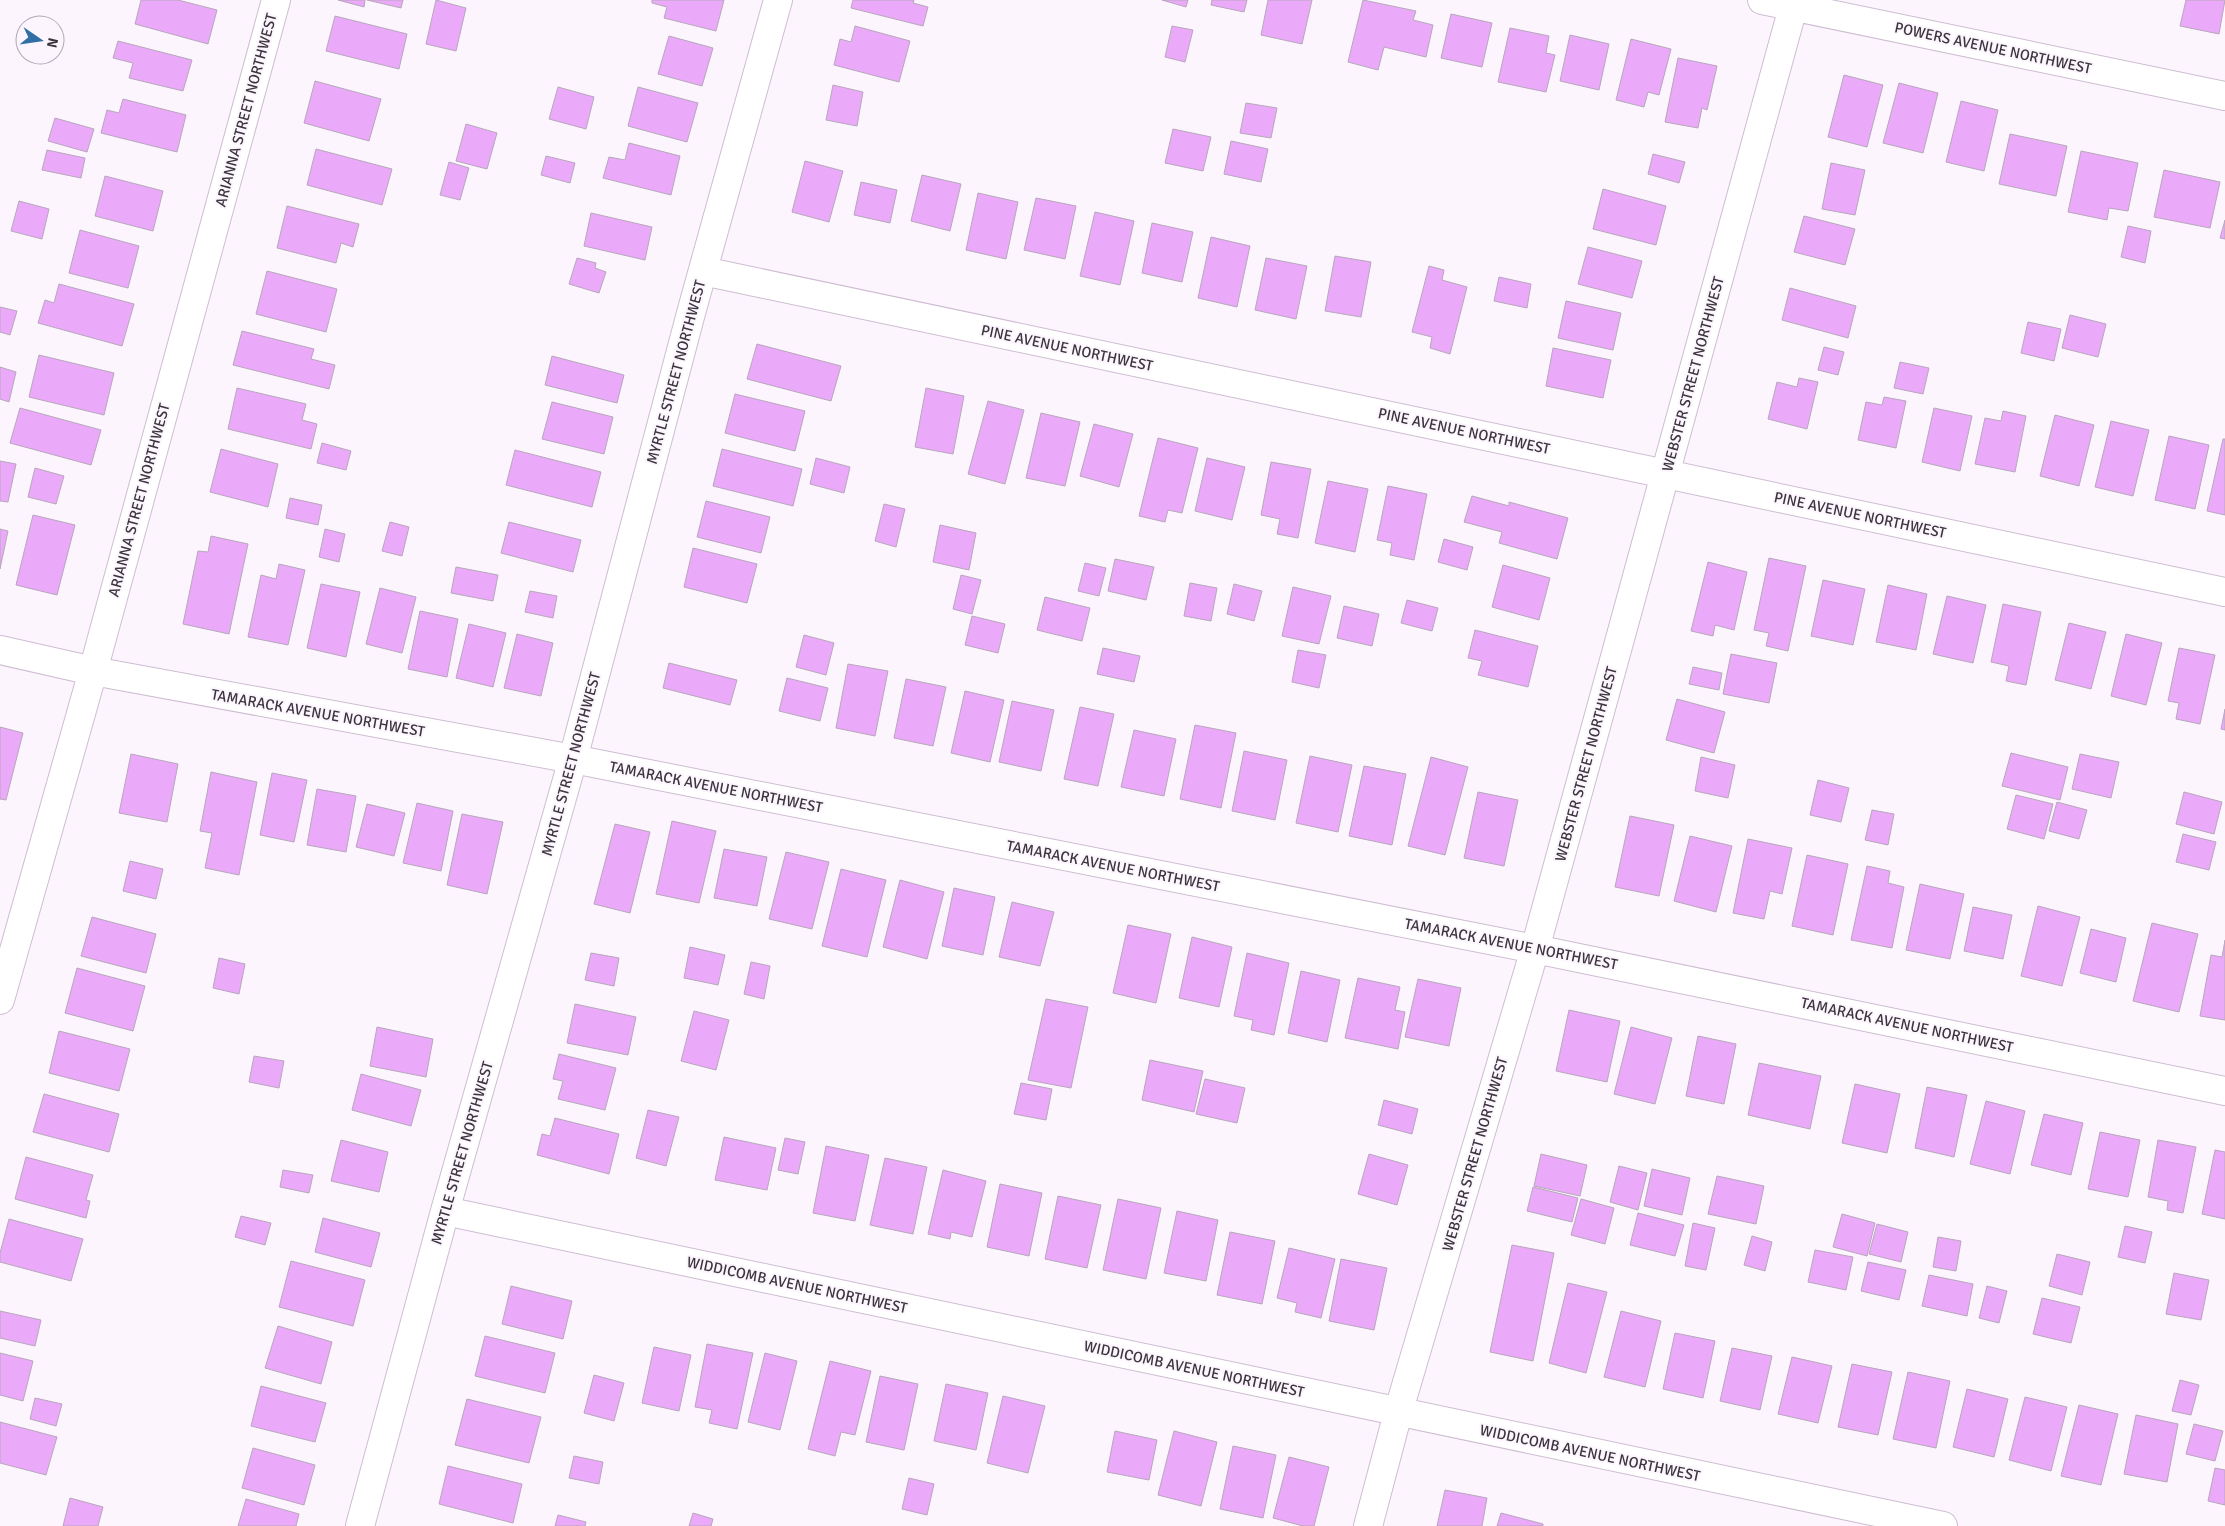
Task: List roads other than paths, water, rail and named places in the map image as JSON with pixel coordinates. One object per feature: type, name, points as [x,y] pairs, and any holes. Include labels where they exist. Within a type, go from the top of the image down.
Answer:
[{"type":"street","name":"ARIANNA STREET NORTHWEST","points":[[0,1000],[276,0]]},
{"type":"street","name":"MYRTLE STREET NORTHWEST","points":[[360,1526],[445,1211],[573,759],[703,271],[778,0]]},
{"type":"street","name":"POWERS AVENUE NORTHWEST","points":[[1762,0],[1794,3],[2225,96]]},
{"type":"street","name":"WEBSTER STREET NORTHWEST","points":[[1368,1526],[1398,1413],[1535,949],[1794,3]]},
{"type":"street","name":"PINE AVENUE NORTHWEST","points":[[703,271],[2225,592]]},
{"type":"street","name":"TAMARACK AVENUE NORTHWEST","points":[[0,650],[92,671],[573,759],[1535,949],[2225,1091]]},
{"type":"street","name":"WIDDICOMB AVENUE NORTHWEST","points":[[445,1211],[1398,1413],[1943,1526]]}]
